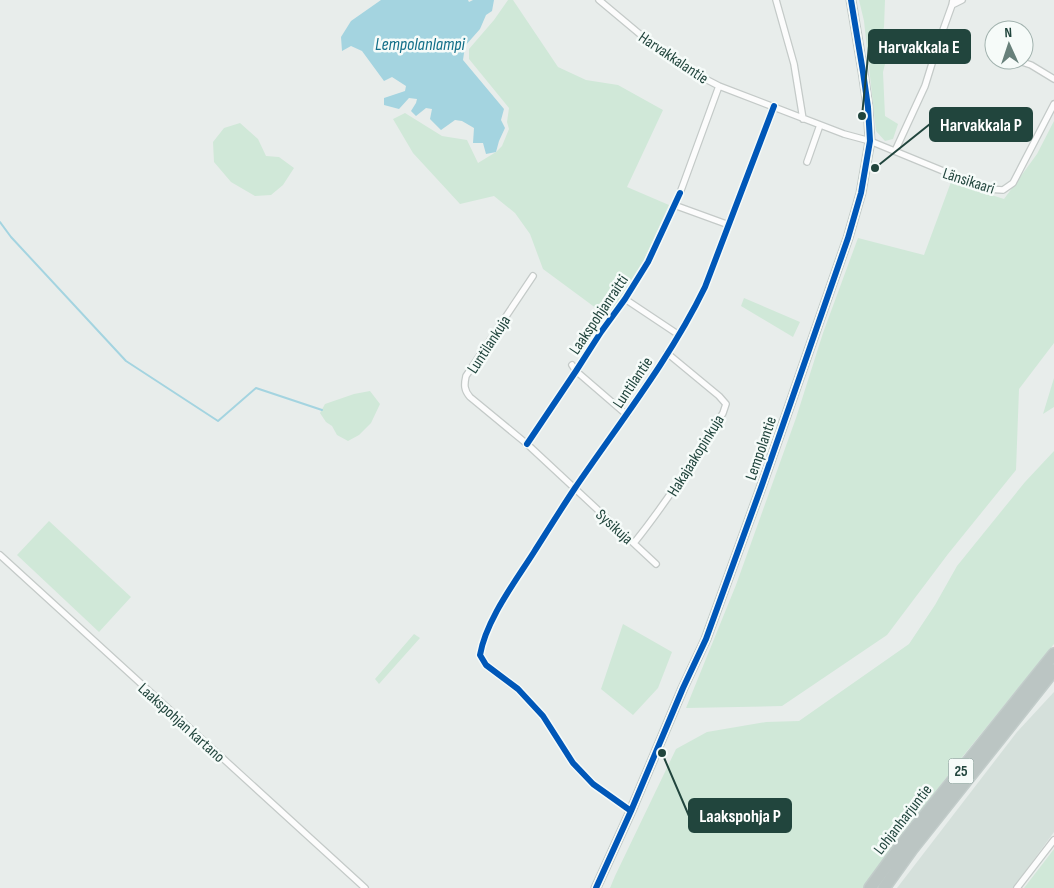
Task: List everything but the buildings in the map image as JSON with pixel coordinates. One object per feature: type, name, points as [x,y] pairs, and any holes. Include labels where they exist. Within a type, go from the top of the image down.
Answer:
[{"type":"highway","name":"Lohjanharjuntie","points":[[870,888],[903,843],[1054,654]]},
{"type":"highway","name":"Lohjanharjuntie","points":[[884,888],[912,849],[1054,670]]},
{"type":"street","name":"Harvakkalantie","points":[[599,0],[660,51],[690,71],[719,86],[803,119],[870,141]]},
{"type":"street","points":[[776,0],[794,64],[803,119]]},
{"type":"street","name":"Lempolantie","points":[[596,888],[706,639],[848,238],[860,194],[870,141],[868,107],[851,0]]},
{"type":"street","points":[[895,152],[925,86],[953,3],[962,0]]},
{"type":"street","points":[[1034,67],[1054,79]]},
{"type":"street","points":[[680,192],[719,86]]},
{"type":"street","name":"Länsikaari","points":[[870,141],[987,189],[1003,190],[1013,183],[1054,104]]},
{"type":"street","name":"Luntilantie","points":[[631,811],[593,784],[574,763],[543,716],[518,689],[486,665],[480,655],[499,606],[574,489],[627,414],[679,335],[694,308],[704,287],[774,106]]},
{"type":"street","points":[[807,162],[820,125]]},
{"type":"street","points":[[674,205],[728,225]]},
{"type":"street","name":"Luntilankuja","points":[[532,276],[466,376],[465,391],[527,444],[574,489]]},
{"type":"street","points":[[625,299],[679,335]]},
{"type":"street","name":"Hakajaakopinkuja","points":[[634,543],[683,476],[723,413],[726,404],[667,353]]},
{"type":"street","points":[[572,364],[576,371],[627,414]]},
{"type":"street","name":"Sysikuja","points":[[574,489],[656,564]]},
{"type":"street","name":"Laakspohjan kartano","points":[[0,555],[365,888]]},
{"type":"street","points":[[1017,888],[1054,840]]},
{"type":"shaded area","points":[[1054,692],[1054,832],[1013,888],[897,888],[1017,732]]},
{"type":"green space","points":[[508,0],[513,0],[558,67],[586,80],[618,85],[663,110],[627,187],[669,205],[644,260],[608,317],[543,269],[530,234],[515,213],[494,196],[460,204],[413,153],[393,119],[405,113],[442,136],[467,140],[478,163],[502,146],[509,129],[507,122],[509,108],[469,59],[469,49],[494,20]]},
{"type":"green space","points":[[859,0],[885,0],[884,27],[880,39],[886,60],[883,72],[885,116],[898,124],[893,139],[885,141],[876,131],[864,21]]},
{"type":"green space","points":[[1054,121],[1054,343],[1019,389],[1016,470],[948,554],[887,635],[782,706],[686,708],[736,585],[796,418],[823,333],[858,238],[924,255],[951,182],[1004,199],[1037,154]]},
{"type":"green space","points":[[240,123],[258,139],[266,156],[279,157],[294,168],[283,185],[271,195],[255,196],[231,182],[214,162],[213,142],[224,128]]},
{"type":"green space","points":[[744,298],[800,322],[793,337],[741,306]]},
{"type":"green space","points":[[1054,378],[1054,407],[1043,414]]},
{"type":"green space","points":[[370,391],[380,404],[371,423],[359,435],[348,441],[337,435],[332,426],[326,422],[320,413],[325,404],[354,394]]},
{"type":"green space","points":[[1054,451],[1054,644],[955,766],[863,888],[610,888],[676,749],[707,732],[766,722],[799,721],[909,644],[935,605],[957,566],[1025,482]]},
{"type":"green space","points":[[49,521],[131,597],[99,632],[17,555]]},
{"type":"green space","points":[[623,624],[672,652],[658,688],[633,715],[601,689]]},
{"type":"green space","points":[[414,634],[420,638],[379,684],[375,679]]},
{"type":"green space","points":[[1054,849],[1054,888],[1024,888]]},
{"type":"water","name":"Lempolanlampi","points":[[381,0],[468,0],[469,2],[473,0],[494,0],[492,11],[486,15],[480,29],[465,46],[463,60],[504,109],[501,120],[505,128],[496,152],[486,154],[483,143],[473,143],[474,128],[462,121],[455,120],[441,130],[430,119],[432,109],[426,108],[416,116],[411,111],[417,99],[409,98],[399,109],[384,105],[384,98],[405,91],[406,86],[392,77],[384,81],[362,51],[351,46],[342,51],[341,37],[351,21]]},
{"type":"waterway","points":[[0,222],[11,237],[126,361],[218,421],[256,388],[322,410]]},
{"type":"cycle path","points":[[596,888],[706,639],[848,238],[861,193],[870,141],[868,107],[851,0]]},
{"type":"cycle path","points":[[631,811],[593,784],[573,763],[543,716],[518,689],[486,665],[480,655],[488,628],[510,589],[575,488],[660,365],[691,314],[705,287],[774,106]]},
{"type":"cycle path","name":"Laakspohjanraitti","points":[[527,444],[648,262],[680,193]]},
{"type":"place","name":"Harvakkala E","points":[[862,116]]},
{"type":"place","name":"Harvakkala P","points":[[875,168]]},
{"type":"place","name":"Laakspohja P","points":[[662,753]]}]
